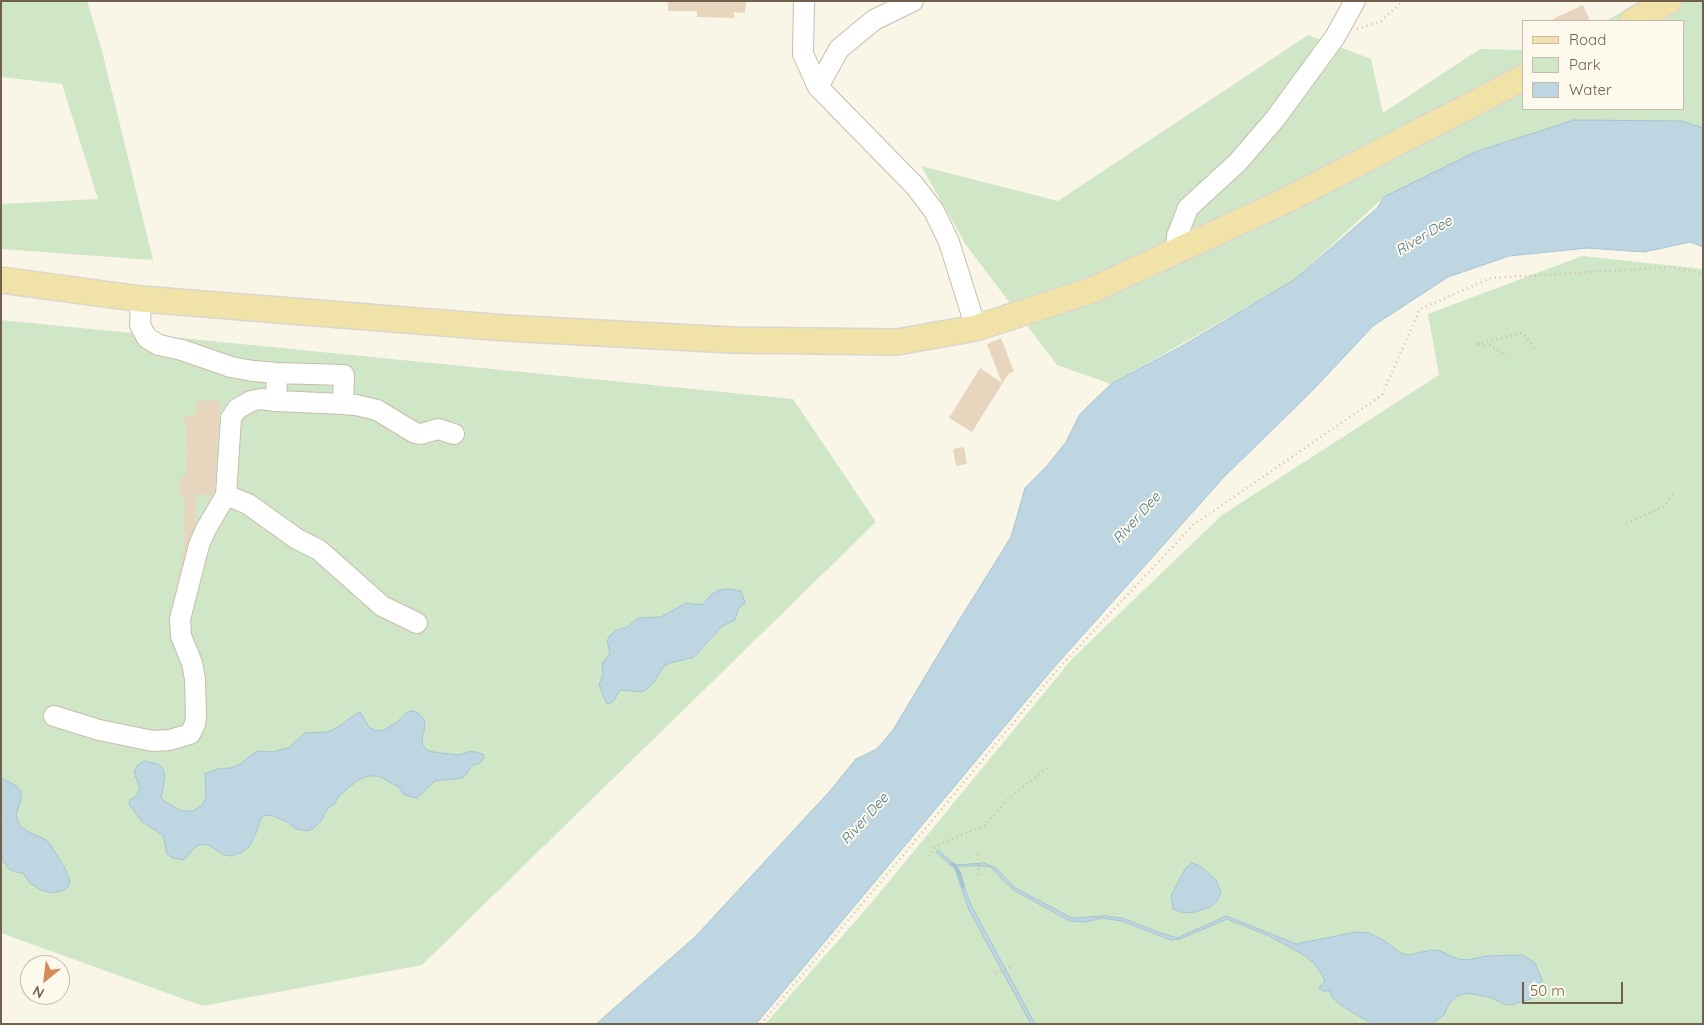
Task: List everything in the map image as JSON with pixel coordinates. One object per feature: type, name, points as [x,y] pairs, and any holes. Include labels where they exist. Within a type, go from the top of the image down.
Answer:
[{"type":"main road","points":[[1635,20],[1669,1]]},
{"type":"main road","points":[[1,280],[141,299],[506,328],[731,340],[897,342],[976,328],[1092,290],[1291,198],[1522,79]]},
{"type":"street","points":[[804,1],[803,54],[818,87],[915,186],[934,212],[949,242],[976,328]]},
{"type":"street","points":[[818,87],[839,49],[874,20],[913,1]]},
{"type":"street","points":[[1178,250],[1178,236],[1188,208],[1238,162],[1276,119],[1335,37],[1355,1]]},
{"type":"street","points":[[141,299],[139,310],[140,325],[147,338],[159,345],[182,350],[231,367],[277,374],[344,375],[343,404]]},
{"type":"street","points":[[276,401],[277,374]]},
{"type":"street","points":[[54,716],[99,730],[153,741],[170,740],[190,734],[196,716],[195,679],[192,663],[181,636],[180,619],[199,545],[226,495],[231,418],[237,409],[251,401],[261,399],[356,404],[377,410],[415,433],[421,434],[438,429],[454,434]]},
{"type":"street","points":[[226,495],[248,504],[297,538],[319,550],[377,602],[394,613],[417,623]]},
{"type":"path","points":[[1335,37],[1381,21],[1403,1]]},
{"type":"path","points":[[761,1024],[1057,670],[1193,525],[1382,395],[1420,309],[1491,278],[1676,267],[1703,274]]},
{"type":"path","points":[[1507,356],[1489,345],[1476,344],[1523,333],[1534,348]]},
{"type":"path","points":[[1626,523],[1663,507],[1673,494]]},
{"type":"path","points":[[928,856],[935,847],[944,842],[986,824],[1005,802],[1050,766]]},
{"type":"path","points":[[978,854],[979,877]]},
{"type":"path","points":[[995,973],[1011,967]]},
{"type":"green space","points":[[1,1],[87,1],[102,51],[153,260],[1,249],[1,204],[98,199],[62,84],[1,77]]},
{"type":"green space","points":[[1640,1],[1703,1],[1703,130],[1384,197],[1294,280],[1111,384],[1057,365],[966,245],[921,166],[1058,201],[1308,35],[1371,59],[1383,113],[1480,49],[1522,50],[1522,110],[1684,110],[1684,20],[1608,20]]},
{"type":"green space","points":[[1582,256],[1703,269],[1703,1024],[765,1024],[873,901],[1072,659],[1222,515],[1439,375],[1428,314]]},
{"type":"green space","points":[[1,320],[793,399],[876,522],[422,965],[203,1006],[70,958],[70,955],[62,955],[1,933]]},
{"type":"water","name":"River Dee","points":[[1574,120],[1682,121],[1703,128],[1703,247],[1690,242],[1644,252],[1587,248],[1509,256],[1448,277],[1373,326],[1312,391],[1223,478],[1050,672],[756,1024],[596,1024],[695,937],[830,791],[856,759],[877,749],[893,730],[1011,537],[1025,488],[1047,466],[1066,442],[1080,414],[1111,384],[1180,347],[1294,280],[1377,208],[1384,197],[1475,152]]},
{"type":"water","points":[[719,590],[741,591],[745,603],[738,609],[735,620],[722,626],[694,657],[664,666],[654,682],[646,690],[642,692],[621,690],[613,702],[607,704],[599,685],[603,674],[602,663],[610,654],[607,641],[610,635],[619,629],[626,628],[638,618],[661,617],[686,603],[702,605],[712,594]]},
{"type":"water","points":[[413,711],[424,719],[425,727],[422,737],[423,745],[427,750],[459,755],[471,751],[483,754],[484,758],[480,763],[473,765],[463,778],[435,781],[417,798],[403,794],[400,788],[379,776],[368,776],[358,780],[340,795],[334,804],[328,808],[321,821],[308,831],[296,829],[274,816],[265,815],[261,818],[249,847],[231,856],[224,855],[204,844],[194,848],[183,860],[173,858],[167,854],[163,835],[142,822],[129,804],[130,800],[136,796],[140,789],[134,772],[138,765],[144,761],[158,764],[163,769],[165,778],[161,797],[164,801],[181,811],[193,811],[203,804],[206,797],[205,774],[217,769],[231,768],[240,764],[257,751],[272,752],[288,748],[305,733],[328,732],[360,712],[369,727],[382,731],[396,723],[407,712]]},
{"type":"water","points":[[1,778],[17,786],[21,792],[16,815],[19,824],[25,830],[48,841],[64,866],[70,881],[68,887],[64,890],[53,893],[41,890],[30,883],[23,873],[9,869],[2,860]]},
{"type":"water","points":[[938,850],[955,865],[984,863],[996,868],[1015,888],[1072,918],[1105,916],[1122,918],[1177,938],[1226,916],[1296,944],[1356,932],[1369,933],[1401,953],[1409,955],[1431,950],[1440,951],[1458,959],[1468,960],[1486,956],[1523,955],[1535,963],[1542,980],[1541,990],[1537,997],[1511,1005],[1489,997],[1466,993],[1457,996],[1449,1004],[1444,1015],[1432,1024],[1372,1024],[1339,1004],[1333,998],[1330,991],[1322,991],[1319,987],[1325,982],[1321,973],[1314,963],[1304,955],[1269,936],[1227,919],[1180,939],[1171,940],[1122,921],[1102,918],[1086,922],[1070,921],[1015,891],[991,867],[956,866],[971,905],[1035,1024],[1031,1024],[969,910],[955,869],[936,852]]},
{"type":"water","points":[[1192,863],[1200,866],[1216,880],[1221,893],[1217,901],[1210,907],[1195,912],[1183,913],[1173,909],[1171,896],[1185,869]]},
{"type":"building","points":[[668,1],[746,1],[745,13],[734,12],[734,18],[697,17],[697,11],[668,11]]},
{"type":"building","points":[[1583,5],[1590,20],[1551,20]]},
{"type":"building","points":[[1001,338],[1014,372],[1009,373],[972,432],[949,418],[980,368],[1002,383],[987,344]]},
{"type":"building","points":[[197,401],[220,401],[214,491],[212,495],[196,494],[195,525],[188,542],[171,608],[184,550],[185,497],[180,497],[180,477],[186,477],[187,434],[184,416],[196,414]]},
{"type":"building","points":[[964,447],[967,464],[956,466],[953,449]]},
{"type":"waterway","points":[[952,864],[959,873],[963,886]]}]
